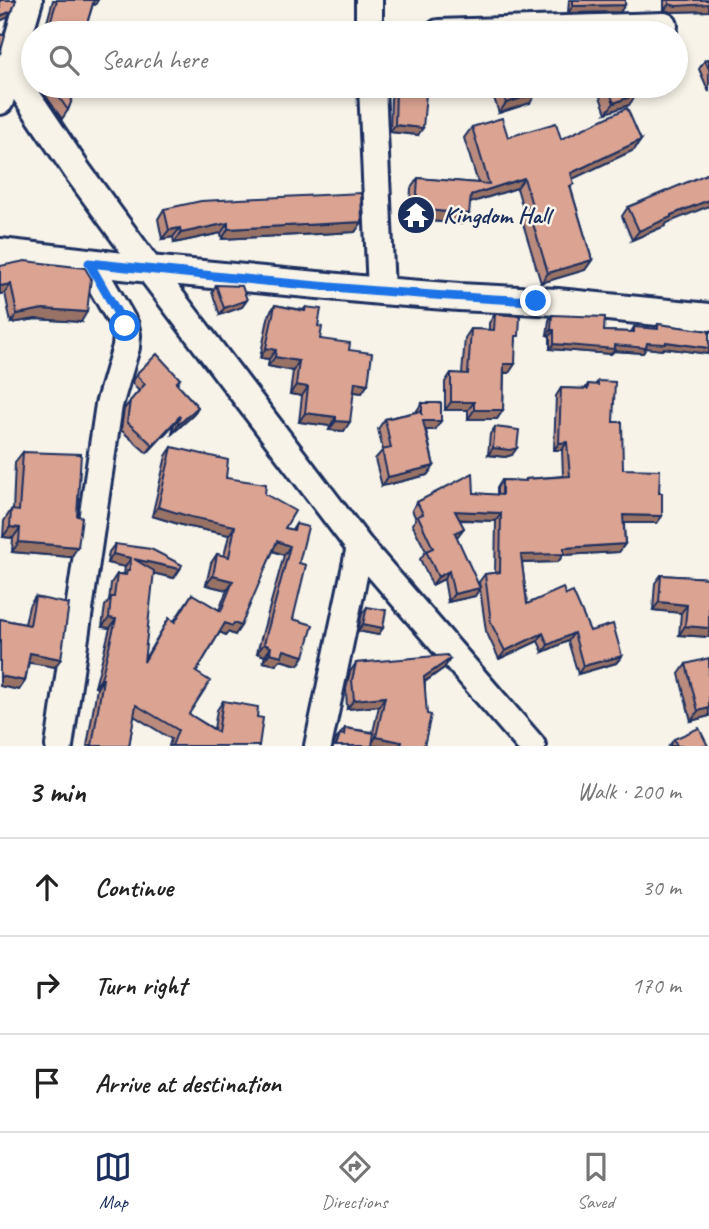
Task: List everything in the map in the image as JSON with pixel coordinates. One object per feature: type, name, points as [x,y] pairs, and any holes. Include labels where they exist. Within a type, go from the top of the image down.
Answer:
[{"type":"street","points":[[23,21],[29,0]]},
{"type":"street","points":[[369,0],[369,21]]},
{"type":"street","points":[[0,102],[21,30]]},
{"type":"street","points":[[10,71],[21,87]]},
{"type":"street","points":[[28,98],[149,269],[360,547],[532,746]]},
{"type":"street","points":[[373,98],[381,291]]},
{"type":"street","points":[[0,252],[381,291],[547,301],[709,317]]},
{"type":"street","points":[[58,746],[108,405],[128,335],[89,263]]},
{"type":"street","points":[[318,746],[360,547]]},
{"type":"building","points":[[0,0],[16,0],[12,11],[0,16]]},
{"type":"building","points":[[57,0],[94,0],[88,21],[51,21]]},
{"type":"building","points":[[573,0],[625,0],[625,5],[573,6]]},
{"type":"building","points":[[669,0],[709,0],[709,4],[676,6],[669,4]]},
{"type":"building","points":[[0,34],[5,36],[0,54]]},
{"type":"building","points":[[60,98],[72,98],[68,110]]},
{"type":"building","points":[[396,98],[426,98],[423,128],[395,125]]},
{"type":"building","points":[[505,98],[522,98],[506,103]]},
{"type":"building","points":[[612,98],[627,98],[614,103]]},
{"type":"building","points":[[627,108],[641,140],[571,173],[574,184],[570,186],[592,260],[548,273],[528,207],[532,205],[524,178],[471,195],[469,214],[416,209],[418,178],[489,184],[472,127],[502,118],[508,137],[556,123],[561,139]]},
{"type":"building","points":[[709,173],[709,200],[639,231],[628,207]]},
{"type":"building","points":[[361,193],[362,222],[228,229],[228,223],[181,233],[180,228],[169,230],[164,209],[201,201]]},
{"type":"building","points":[[25,261],[85,268],[91,278],[87,312],[43,309],[17,314],[11,284],[0,286],[0,266]]},
{"type":"building","points":[[216,285],[242,286],[247,300],[224,308]]},
{"type":"building","points":[[275,305],[305,311],[306,307],[321,309],[318,326],[322,327],[320,339],[350,343],[349,350],[372,353],[368,384],[355,382],[350,422],[336,421],[336,417],[305,413],[308,387],[296,385],[299,361],[275,357],[276,350],[266,348]]},
{"type":"building","points":[[495,314],[520,316],[515,364],[504,364],[503,410],[474,410],[474,402],[451,402],[451,373],[468,374],[471,329],[494,330]]},
{"type":"building","points":[[552,315],[605,317],[604,331],[634,332],[634,327],[658,329],[658,324],[709,331],[709,348],[666,342],[647,343],[646,348],[615,345],[615,349],[554,344]]},
{"type":"building","points":[[157,354],[180,379],[176,383],[198,407],[177,426],[180,416],[153,445],[127,422],[130,401],[145,384],[137,376],[138,372]]},
{"type":"building","points":[[598,381],[615,382],[613,422],[622,422],[623,469],[660,470],[662,516],[623,515],[625,544],[564,548],[564,554],[521,555],[527,604],[563,588],[566,595],[573,592],[590,631],[613,624],[622,656],[583,666],[574,633],[548,645],[543,633],[505,651],[491,623],[485,574],[500,572],[501,513],[455,511],[464,528],[455,533],[480,588],[454,594],[449,571],[438,577],[426,551],[433,548],[418,516],[423,514],[417,502],[473,473],[474,493],[502,495],[502,480],[526,481],[570,476],[567,442],[559,443],[561,388],[588,389],[588,384],[598,385]]},
{"type":"building","points":[[422,403],[441,403],[441,421],[423,421],[434,466],[388,477],[382,450],[391,448],[385,419],[421,411],[422,415]]},
{"type":"building","points":[[495,427],[519,430],[517,448],[493,448]]},
{"type":"building","points":[[172,447],[228,460],[226,478],[266,484],[265,494],[295,511],[285,528],[294,530],[296,524],[308,527],[299,563],[306,565],[293,619],[313,625],[304,656],[284,650],[282,656],[270,653],[271,647],[264,644],[290,546],[277,541],[241,626],[225,623],[196,672],[210,681],[189,714],[218,732],[223,701],[258,707],[257,717],[263,718],[259,746],[172,746],[178,730],[136,705],[129,746],[92,746],[101,679],[116,619],[109,618],[111,597],[114,597],[117,574],[126,575],[131,558],[113,554],[115,544],[151,549],[182,565],[180,569],[134,559],[154,571],[144,662],[169,618],[175,622],[192,594],[221,611],[233,581],[213,576],[217,554],[229,557],[235,526],[158,507]]},
{"type":"building","points":[[23,452],[81,454],[77,516],[82,517],[78,547],[19,542],[20,528],[10,527],[11,510],[19,511]]},
{"type":"building","points":[[661,575],[709,578],[709,628],[685,626],[687,605],[659,602]]},
{"type":"building","points":[[35,597],[69,604],[61,659],[30,653],[25,681],[0,676],[0,619],[30,625]]},
{"type":"building","points":[[367,607],[386,610],[383,628],[363,624]]},
{"type":"building","points":[[447,655],[450,659],[424,677],[427,714],[431,715],[424,746],[401,746],[402,742],[376,737],[385,697],[354,700],[352,680],[356,663]]},
{"type":"building","points":[[709,658],[709,708],[698,711],[686,664]]},
{"type":"building","points":[[345,728],[374,733],[372,746],[336,746],[340,734],[344,735]]},
{"type":"building","points":[[699,728],[708,746],[677,746],[674,739]]},
{"type":"place","name":"Kingdom Hall","points":[[416,215]]},
{"type":"route","points":[[125,326],[89,263],[381,291],[536,301]]}]
